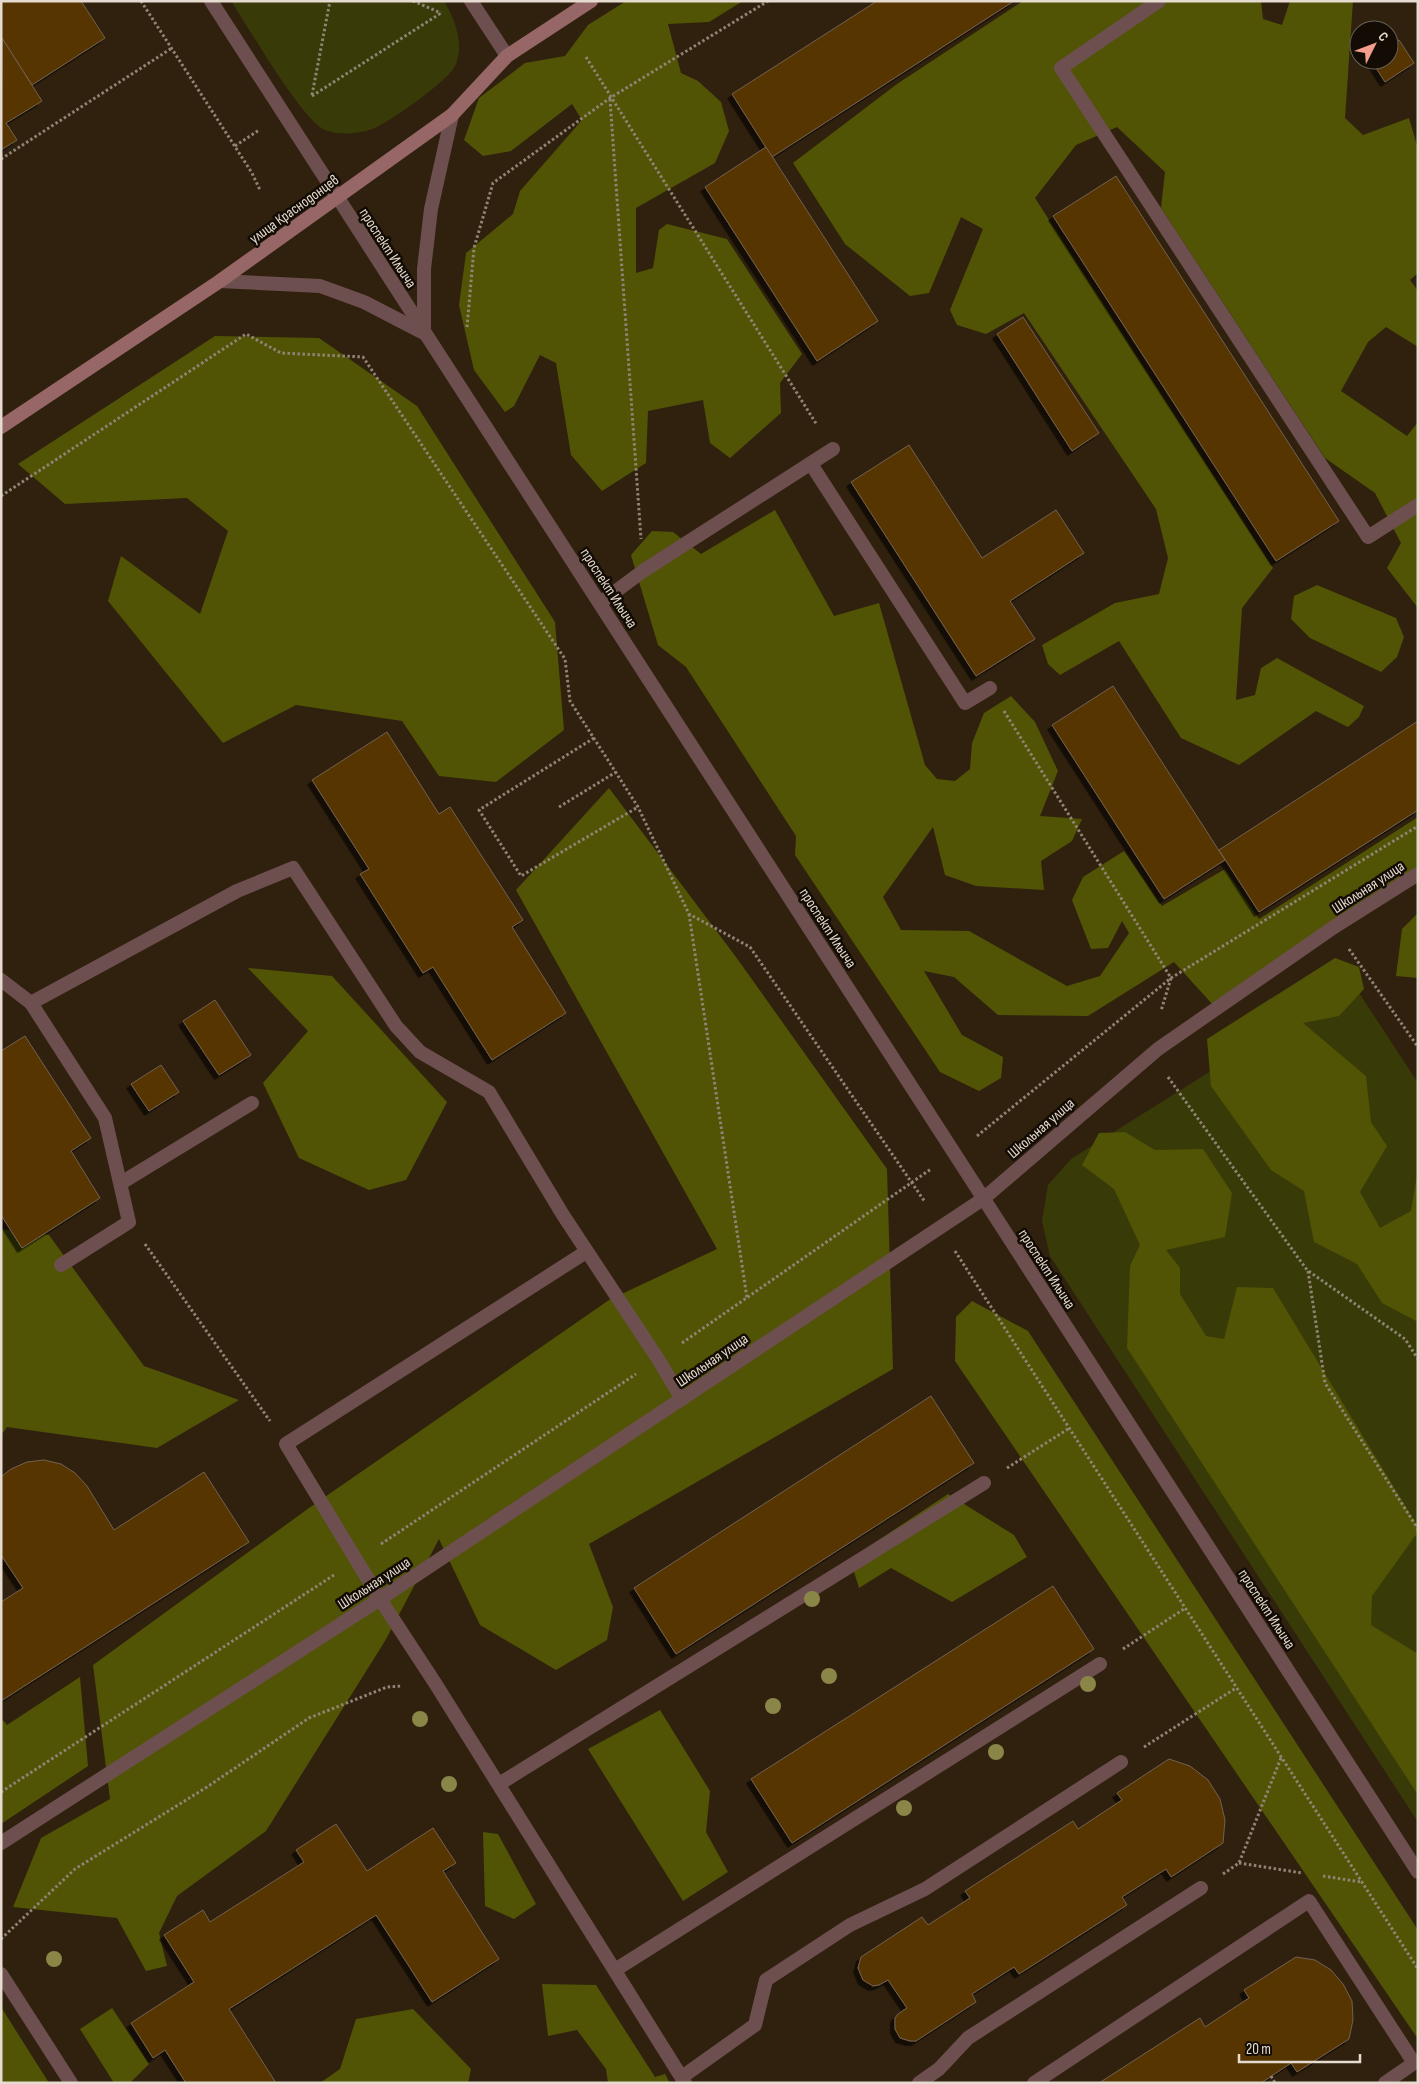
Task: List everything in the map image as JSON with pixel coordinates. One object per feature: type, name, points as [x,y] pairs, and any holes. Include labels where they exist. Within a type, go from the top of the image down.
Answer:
[{"type":"main road","name":"улица Краснодонцев","points":[[1,427],[220,281],[452,115],[507,56],[591,1]]},
{"type":"street","name":"проспект Ильича","points":[[211,1],[336,198],[600,603],[1418,1872]]},
{"type":"street","points":[[471,1],[507,56]]},
{"type":"street","points":[[1159,1],[1061,68],[1368,537],[1418,505]]},
{"type":"street","points":[[220,281],[320,286],[364,302],[424,334],[424,269],[431,209],[452,115]]},
{"type":"street","points":[[600,603],[643,571],[833,449]]},
{"type":"street","points":[[811,464],[965,702],[990,688]]},
{"type":"street","points":[[31,1003],[237,891],[294,868],[396,1026],[420,1052],[489,1092],[586,1252],[658,1359],[682,1399]]},
{"type":"street","name":"Школьная улица","points":[[1,1843],[380,1599],[983,1199],[1158,1049],[1334,927],[1418,874]]},
{"type":"street","points":[[1,980],[31,1003],[104,1118],[121,1182],[129,1222],[61,1265]]},
{"type":"street","points":[[121,1182],[252,1103]]},
{"type":"street","points":[[586,1252],[286,1444],[380,1599],[499,1784],[684,2080],[755,2025],[766,1980],[850,1925],[925,1889],[1121,1762]]},
{"type":"street","points":[[499,1784],[984,1483]]},
{"type":"street","points":[[615,1970],[1100,1664]]},
{"type":"street","points":[[919,2083],[939,2069],[968,2038],[1201,1888]]},
{"type":"street","points":[[1034,2083],[1309,1901],[1414,2064],[1385,2083]]},
{"type":"street","points":[[1,1974],[71,2083]]},
{"type":"path","points":[[141,1],[235,146],[260,190]]},
{"type":"path","points":[[330,1],[312,96],[441,13],[412,1]]},
{"type":"path","points":[[467,327],[474,248],[493,183],[610,98],[768,1]]},
{"type":"path","points":[[1,159],[172,48]]},
{"type":"path","points":[[586,57],[610,98],[833,449]]},
{"type":"path","points":[[610,98],[643,571]]},
{"type":"path","points":[[235,146],[259,130]]},
{"type":"path","points":[[1,496],[246,334],[280,353],[363,357],[565,659],[570,701],[638,807],[689,914],[747,1298]]},
{"type":"path","points":[[990,688],[1171,978],[1161,1012]]},
{"type":"path","points":[[594,738],[479,810],[521,876],[638,807]]},
{"type":"path","points":[[559,807],[616,772]]},
{"type":"path","points":[[975,1138],[1171,978],[1418,826]]},
{"type":"path","points":[[689,914],[750,947],[925,1202]]},
{"type":"path","points":[[1334,927],[1418,1047]]},
{"type":"path","points":[[1166,1075],[1308,1270],[1404,1339],[1418,1359]]},
{"type":"path","points":[[1,1792],[357,1560],[658,1359],[911,1181],[931,1169]]},
{"type":"path","points":[[129,1222],[286,1444]]},
{"type":"path","points":[[955,1251],[1184,1609],[1418,1969]]},
{"type":"path","points":[[1308,1270],[1325,1383],[1418,1529]]},
{"type":"path","points":[[984,1483],[1068,1429]]},
{"type":"path","points":[[1100,1664],[1184,1609]]},
{"type":"path","points":[[1,1939],[75,1869],[207,1787],[309,1718],[387,1687],[435,1684]]},
{"type":"path","points":[[1142,1748],[1236,1688]]},
{"type":"path","points":[[1214,1879],[1239,1863],[1281,1758]]},
{"type":"path","points":[[1271,2076],[1275,2083]]},
{"type":"shaded area","points":[[231,1],[444,1],[455,24],[459,41],[458,58],[455,66],[442,81],[385,123],[358,133],[331,132],[315,123],[303,110],[276,72]]},
{"type":"shaded area","points":[[626,1],[743,1],[709,22],[668,24],[681,73],[698,81],[721,102],[729,131],[715,163],[636,208],[636,273],[653,268],[659,230],[667,224],[727,239],[802,354],[780,383],[781,413],[730,458],[710,443],[703,400],[648,411],[646,463],[602,491],[571,455],[556,363],[540,355],[514,406],[505,412],[474,370],[459,305],[466,253],[513,214],[520,191],[582,120],[572,104],[511,151],[483,156],[464,140],[479,98],[525,63],[565,56],[588,25]]},
{"type":"shaded area","points":[[1023,1],[1261,1],[1263,19],[1282,25],[1290,1],[1353,1],[1352,20],[1349,20],[1349,60],[1345,118],[1363,135],[1409,118],[1418,149],[1418,273],[1410,280],[1418,291],[1418,347],[1386,327],[1368,342],[1341,391],[1407,436],[1418,422],[1418,608],[1387,568],[1401,543],[1375,493],[1325,458],[1161,208],[1165,172],[1117,127],[1076,145],[1035,198],[1273,568],[1242,608],[1236,700],[1255,695],[1261,668],[1277,658],[1364,706],[1359,717],[1348,727],[1316,711],[1239,765],[1181,738],[1119,641],[1060,675],[1048,664],[1042,645],[1115,603],[1159,594],[1168,558],[1156,509],[1024,313],[986,334],[957,325],[950,310],[983,229],[961,217],[929,293],[910,296],[845,244],[793,163],[897,84]]},
{"type":"shaded area","points":[[215,336],[319,338],[417,406],[555,622],[564,730],[496,782],[439,776],[402,721],[296,705],[223,743],[108,601],[121,556],[200,614],[228,531],[187,498],[65,504],[18,464]]},
{"type":"shaded area","points":[[775,510],[834,616],[879,603],[925,765],[937,779],[955,781],[970,769],[972,743],[984,713],[1011,696],[1035,722],[1058,771],[1040,816],[1082,819],[1072,841],[1041,861],[1044,890],[976,886],[945,875],[933,827],[883,897],[901,930],[969,931],[1067,986],[1100,976],[1129,933],[1122,921],[1108,948],[1091,949],[1072,900],[1083,877],[1124,851],[1162,906],[1225,869],[1259,919],[1418,817],[1418,873],[1214,1006],[1174,962],[1088,1016],[998,1015],[954,977],[924,971],[962,1035],[1003,1057],[1001,1078],[979,1091],[940,1072],[795,855],[796,836],[686,667],[658,645],[631,555],[652,531],[673,532],[701,554]]},
{"type":"shaded area","points":[[1317,585],[1396,618],[1404,637],[1397,657],[1381,672],[1310,638],[1291,619],[1294,596]]},
{"type":"shaded area","points":[[609,788],[736,957],[887,1169],[893,1369],[589,1544],[613,1607],[607,1640],[556,1670],[480,1625],[439,1539],[385,1641],[266,1831],[177,1896],[159,1933],[167,1966],[146,1971],[117,1918],[13,1907],[41,1838],[110,1799],[93,1665],[309,1508],[609,1300],[717,1249],[516,890]]},
{"type":"shaded area","points":[[1418,913],[1418,978],[1396,976],[1402,929]]},
{"type":"shaded area","points":[[1335,958],[1359,967],[1364,989],[1339,1016],[1303,1023],[1366,1076],[1371,1122],[1387,1146],[1360,1192],[1380,1228],[1411,1211],[1418,1169],[1418,1322],[1382,1303],[1357,1264],[1314,1242],[1304,1191],[1271,1170],[1211,1086],[1207,1039]]},
{"type":"shaded area","points":[[248,968],[332,976],[447,1102],[406,1180],[369,1190],[299,1158],[263,1083],[308,1031]]},
{"type":"shaded area","points":[[1352,982],[1418,1083],[1418,1822],[1050,1256],[1042,1221],[1048,1185],[1071,1159]]},
{"type":"shaded area","points":[[1125,1132],[1155,1150],[1203,1149],[1232,1193],[1225,1237],[1166,1250],[1180,1268],[1180,1294],[1206,1336],[1224,1339],[1237,1287],[1273,1288],[1418,1527],[1418,1532],[1372,1596],[1371,1625],[1418,1654],[1418,1795],[1127,1348],[1130,1266],[1140,1245],[1114,1189],[1082,1165],[1099,1133]]},
{"type":"shaded area","points":[[1,1229],[49,1235],[144,1366],[239,1400],[157,1448],[7,1427],[1,1435]]},
{"type":"shaded area","points":[[972,1301],[1028,1331],[1418,1930],[1418,2039],[955,1361],[956,1317]]},
{"type":"shaded area","points":[[948,1494],[1014,1535],[1027,1557],[952,1602],[891,1568],[859,1588],[850,1559]]},
{"type":"shaded area","points":[[80,1677],[88,1766],[1,1824],[1,1718],[7,1725]]},
{"type":"shaded area","points":[[660,1710],[710,1791],[706,1832],[728,1872],[683,1901],[588,1749]]},
{"type":"shaded area","points":[[483,1832],[498,1834],[536,1904],[514,1919],[485,1906]]},
{"type":"shaded area","points":[[542,1984],[596,1985],[655,2077],[665,2074],[670,2083],[608,2083],[606,2069],[577,2030],[548,2036]]},
{"type":"shaded area","points":[[1,2007],[49,2083],[1,2083]]},
{"type":"shaded area","points":[[112,2008],[149,2064],[130,2083],[114,2083],[80,2029]]},
{"type":"shaded area","points":[[413,2009],[471,2069],[468,2083],[320,2083],[340,2069],[356,2019]]},
{"type":"building","points":[[1,1],[81,1],[105,38],[32,85],[1,37]]},
{"type":"building","points":[[877,1],[1014,1],[772,157],[732,94]]},
{"type":"building","points":[[2,38],[42,101],[6,123],[17,140],[1,150]]},
{"type":"building","points":[[1399,40],[1414,63],[1385,82],[1377,70],[1399,70]]},
{"type":"building","points":[[766,147],[878,321],[817,361],[705,187]]},
{"type":"building","points":[[1116,176],[1339,521],[1276,561],[1053,216]]},
{"type":"building","points":[[1023,317],[1099,433],[1072,451],[997,334]]},
{"type":"building","points":[[909,445],[982,558],[1056,510],[1084,553],[1010,601],[1035,639],[976,676],[851,482]]},
{"type":"building","points":[[1113,686],[1225,860],[1164,899],[1052,725]]},
{"type":"building","points":[[1418,721],[1418,810],[1259,912],[1219,850]]},
{"type":"building","points":[[387,732],[439,814],[450,807],[523,920],[512,927],[566,1013],[492,1060],[433,967],[423,973],[360,874],[369,869],[312,780]]},
{"type":"building","points":[[215,1000],[251,1055],[219,1075],[183,1021]]},
{"type":"building","points":[[25,1036],[91,1138],[71,1151],[100,1198],[22,1248],[1,1215],[1,1051]]},
{"type":"building","points":[[161,1065],[179,1092],[149,1111],[131,1084]]},
{"type":"building","points":[[931,1396],[974,1463],[676,1654],[634,1588]]},
{"type":"building","points":[[44,1460],[61,1464],[75,1473],[87,1486],[114,1530],[204,1472],[249,1542],[1,1701],[1,1602],[23,1588],[1,1555],[1,1477],[11,1469],[27,1462]]},
{"type":"building","points":[[1053,1586],[1094,1649],[792,1843],[751,1779]]},
{"type":"building","points":[[1169,1759],[1190,1766],[1208,1780],[1220,1799],[1225,1820],[1223,1843],[1171,1877],[1166,1869],[1122,1897],[1127,1905],[1019,1974],[1014,1967],[972,1994],[976,2002],[916,2041],[900,2038],[895,2029],[895,2018],[907,2008],[888,1980],[873,1986],[863,1980],[858,1968],[861,1957],[922,1917],[928,1925],[970,1898],[965,1891],[1073,1821],[1078,1829],[1122,1800],[1117,1793]]},
{"type":"building","points":[[336,1824],[367,1871],[433,1828],[456,1863],[443,1871],[499,1959],[432,2002],[376,1915],[229,2009],[276,2083],[186,2083],[165,2050],[153,2058],[131,2023],[194,1982],[164,1935],[203,1910],[210,1922],[304,1862],[296,1850]]},
{"type":"building","points":[[1296,1957],[1315,1960],[1331,1970],[1343,1984],[1352,2001],[1353,2020],[1349,2039],[1297,2072],[1291,2063],[1261,2083],[1099,2083],[1200,2018],[1205,2027],[1249,1998],[1244,1990]]}]
